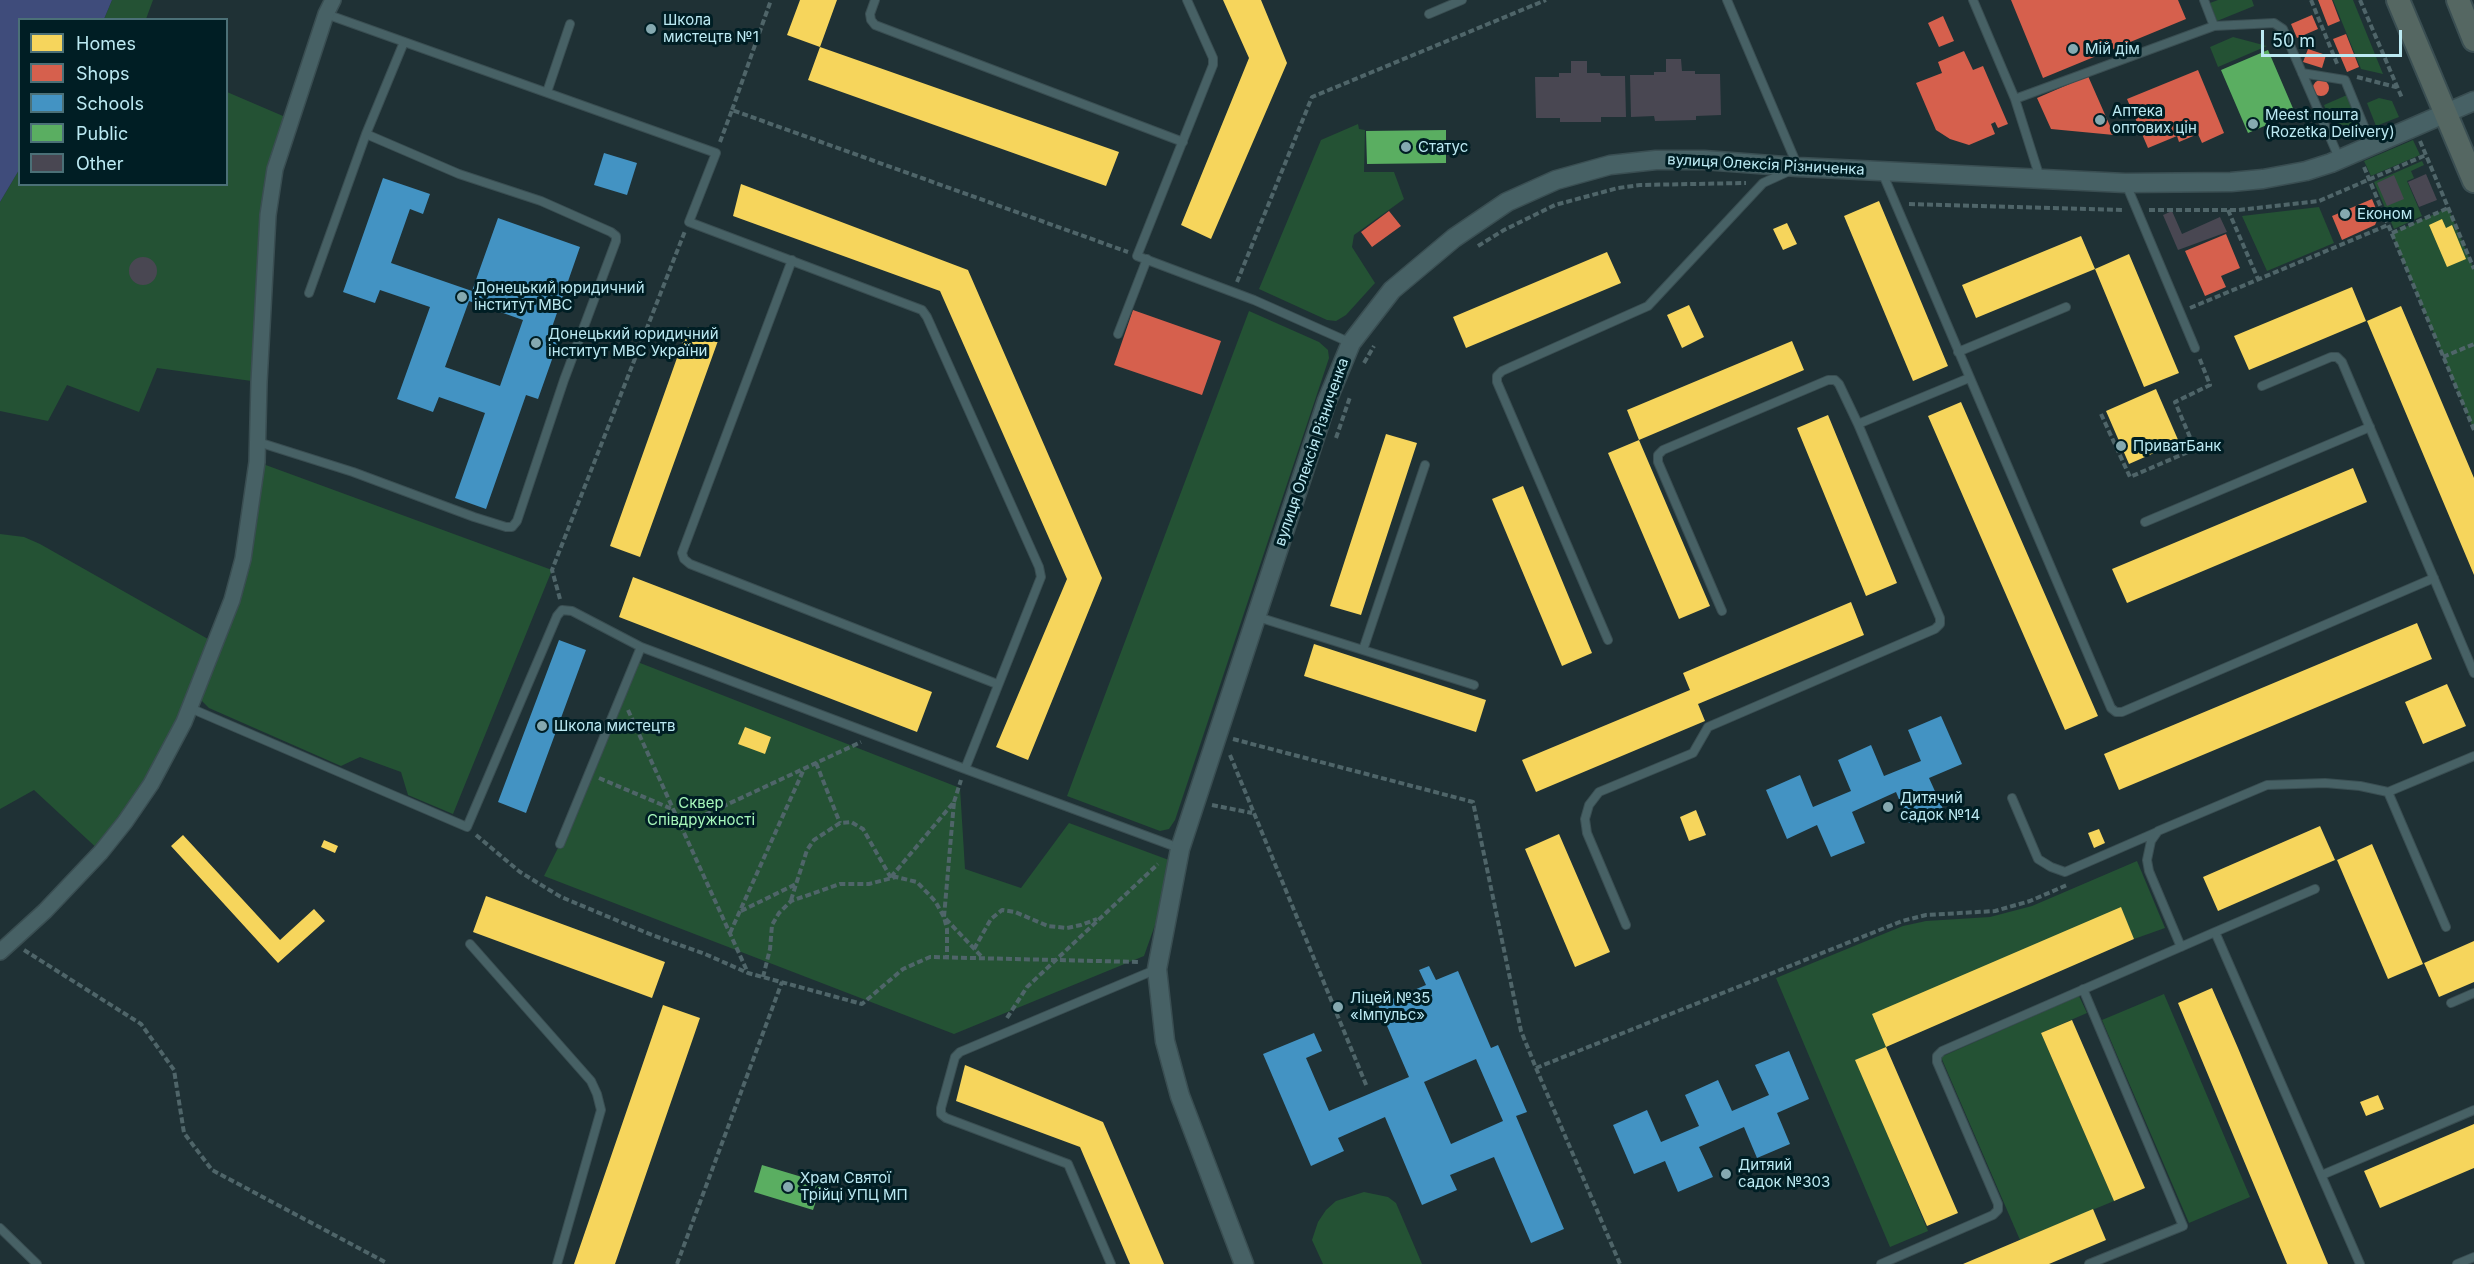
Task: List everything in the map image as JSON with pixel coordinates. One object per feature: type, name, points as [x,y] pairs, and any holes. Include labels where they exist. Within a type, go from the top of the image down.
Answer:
[{"type":"main road","points":[[2398,0],[2474,181]]},
{"type":"main road","points":[[2458,0],[2474,40]]},
{"type":"street","points":[[5,947],[58,898],[125,822],[151,784],[190,708],[232,600],[251,517],[258,442],[267,227],[275,169],[326,14],[333,0]]},
{"type":"street","name":"вулиця Олексія Різниченка","points":[[1244,1264],[1180,1095],[1165,1041],[1149,966],[1176,847],[1327,401],[1351,343],[1392,290],[1454,238],[1507,202],[1556,180],[1610,165],[1656,160],[1704,160],[1798,167],[2125,183],[2263,180],[2306,171],[2340,160],[2474,101]]},
{"type":"lane","points":[[875,0],[870,14],[870,21],[875,25],[1183,142]]},
{"type":"lane","points":[[1187,0],[1213,58],[1213,65],[1137,256],[1233,292],[1351,343]]},
{"type":"lane","points":[[1429,14],[1462,0]]},
{"type":"lane","points":[[1608,640],[1497,382],[1497,376],[1502,371],[1648,306],[1763,183],[1798,167],[1726,0]]},
{"type":"lane","points":[[1973,0],[2015,99],[2040,178]]},
{"type":"lane","points":[[2204,0],[2214,26]]},
{"type":"lane","points":[[326,14],[716,153],[689,222],[915,306],[927,317],[1040,567],[1038,586],[965,769]]},
{"type":"lane","points":[[2015,99],[2214,26],[2274,23],[2283,29],[2340,160]]},
{"type":"lane","points":[[548,92],[570,24]]},
{"type":"lane","points":[[309,293],[366,134],[404,42]]},
{"type":"lane","points":[[2302,73],[2343,77],[2365,149]]},
{"type":"lane","points":[[258,442],[353,472],[474,517],[512,527],[616,241],[616,236],[611,232],[541,201],[459,174],[366,134]]},
{"type":"lane","points":[[1881,171],[2111,708],[2116,712],[2122,712],[2434,578]]},
{"type":"lane","points":[[2125,183],[2195,348]]},
{"type":"lane","points":[[792,260],[682,553],[684,559],[690,564],[997,684]]},
{"type":"lane","points":[[1118,334],[1148,260]]},
{"type":"lane","points":[[1958,352],[2066,307]]},
{"type":"lane","points":[[2262,386],[2331,357],[2337,357],[2342,362],[2474,673]]},
{"type":"lane","points":[[1857,424],[1968,378]]},
{"type":"lane","points":[[1626,925],[1587,833],[1585,819],[1589,805],[1599,792],[1693,753],[1708,727],[1935,629],[1940,624],[1940,618],[1857,424],[1835,380],[1828,380],[1663,450],[1658,455],[1658,462],[1722,611]]},
{"type":"lane","points":[[2145,522],[2370,427]]},
{"type":"lane","points":[[1363,650],[1425,465]]},
{"type":"lane","points":[[190,708],[466,827],[557,616],[562,610],[572,611],[641,647],[1176,847]]},
{"type":"lane","points":[[1256,616],[1474,685]]},
{"type":"lane","points":[[560,844],[641,647]]},
{"type":"lane","points":[[2012,798],[2038,859],[2065,872],[2267,785],[2325,783],[2360,786],[2388,792],[2474,756]]},
{"type":"lane","points":[[2388,792],[2446,927]]},
{"type":"lane","points":[[2158,831],[2151,841],[2147,860],[2149,871],[2181,947]]},
{"type":"lane","points":[[1881,1264],[1993,1215],[1998,1210],[1998,1204],[1937,1062],[1937,1056],[1942,1051],[2315,890]]},
{"type":"lane","points":[[2215,932],[2360,1264]]},
{"type":"lane","points":[[470,944],[591,1081],[597,1094],[601,1110],[557,1264]]},
{"type":"lane","points":[[1111,1264],[1068,1164],[946,1118],[941,1114],[941,1108],[957,1054],[1149,966]]},
{"type":"lane","points":[[2083,989],[2183,1226],[2089,1264]]},
{"type":"lane","points":[[2451,1003],[2474,993]]},
{"type":"lane","points":[[2322,1175],[2474,1110]]},
{"type":"lane","points":[[0,1228],[37,1264]]},
{"type":"lane","points":[[2457,1264],[2474,1257]]},
{"type":"path","points":[[716,153],[771,0]]},
{"type":"path","points":[[1233,292],[1312,97],[1546,0]]},
{"type":"path","points":[[2311,0],[2343,77],[2397,87]]},
{"type":"path","points":[[2360,0],[2402,98]]},
{"type":"path","points":[[732,110],[1137,256]]},
{"type":"path","points":[[2419,138],[2474,268]]},
{"type":"path","points":[[2365,149],[2388,225],[2474,430]]},
{"type":"path","points":[[2392,233],[2448,208]]},
{"type":"path","points":[[2228,210],[2258,279]]},
{"type":"path","points":[[562,610],[552,570],[689,222]]},
{"type":"path","points":[[2180,312],[2388,225]]},
{"type":"path","points":[[2444,357],[2474,344]]},
{"type":"path","points":[[2101,414],[2130,477],[2195,449],[2175,402],[2210,385],[2195,348]]},
{"type":"path","points":[[621,696],[748,973]]},
{"type":"path","points":[[681,826],[875,735]]},
{"type":"path","points":[[1233,739],[1473,802],[1521,1031],[1620,1264]]},
{"type":"path","points":[[1228,752],[1367,1087]]},
{"type":"path","points":[[816,763],[840,823]]},
{"type":"path","points":[[730,934],[804,769]]},
{"type":"path","points":[[947,956],[947,929],[944,917],[954,802],[965,769]]},
{"type":"path","points":[[589,774],[673,809]]},
{"type":"path","points":[[891,878],[954,802]]},
{"type":"path","points":[[1210,805],[1253,813]]},
{"type":"path","points":[[791,901],[807,850],[814,840],[840,823],[851,822],[863,829],[891,878]]},
{"type":"path","points":[[466,827],[520,872],[561,897],[748,973],[862,1004],[903,969],[930,957],[1056,960],[1149,966]]},
{"type":"path","points":[[995,1037],[1027,987],[1176,847]]},
{"type":"path","points":[[763,977],[770,949],[772,925],[779,913],[791,901],[840,884],[869,884],[891,878],[917,882],[935,901],[944,917],[982,957]]},
{"type":"path","points":[[1536,1068],[1902,921],[1926,915],[1995,911],[2030,901],[2073,883]]},
{"type":"path","points":[[740,912],[796,884]]},
{"type":"path","points":[[974,949],[991,919],[1002,910],[1015,912],[1048,926],[1066,928],[1103,916]]},
{"type":"path","points":[[5,947],[141,1024],[174,1070],[184,1133],[212,1170],[385,1262]]},
{"type":"path","points":[[677,1264],[782,982]]},
{"type":"green space","points":[[112,0],[153,0],[146,18],[104,18]]},
{"type":"green space","points":[[2218,0],[2252,0],[2254,6],[2217,21],[2210,3]]},
{"type":"green space","points":[[2333,0],[2353,0],[2383,74],[2361,69]]},
{"type":"green space","points":[[2233,37],[2267,46],[2218,67],[2210,47]]},
{"type":"green space","points":[[228,92],[290,119],[275,169],[259,382],[157,368],[139,412],[67,385],[48,421],[0,411],[0,202],[18,172],[18,186],[228,186]]},
{"type":"green space","points":[[2347,95],[2362,130],[2331,122],[2324,105]]},
{"type":"green space","points":[[2379,98],[2392,101],[2399,117],[2376,126],[2367,103]]},
{"type":"green space","points":[[1358,124],[1359,129],[1365,130],[1364,172],[1394,172],[1404,199],[1354,235],[1352,247],[1375,283],[1346,315],[1336,321],[1327,320],[1259,289],[1321,140]]},
{"type":"green space","points":[[2413,140],[2420,155],[2371,176],[2364,161]]},
{"type":"green space","points":[[2422,161],[2424,165],[2411,171],[2414,178],[2407,181],[2422,216],[2394,229],[2374,182]]},
{"type":"green space","points":[[2319,207],[2334,243],[2267,271],[2242,216]]},
{"type":"green space","points":[[2448,208],[2474,269],[2474,430],[2392,233]]},
{"type":"green space","points":[[1249,311],[1319,342],[1328,350],[1329,358],[1175,820],[1169,829],[1160,831],[1067,796]]},
{"type":"green space","points":[[263,464],[552,570],[453,814],[408,795],[401,772],[360,757],[341,766],[209,708],[202,701],[201,690],[237,599],[257,521]]},
{"type":"green space","points":[[0,534],[24,537],[40,544],[215,643],[190,708],[101,852],[34,790],[0,809]]},
{"type":"green space","name":"Сквер Співдружності","points":[[635,661],[960,788],[965,869],[1021,888],[1069,823],[1177,863],[1144,956],[954,1034],[544,876],[560,844]]},
{"type":"green space","points":[[2137,861],[2165,928],[2134,939],[2121,908],[1886,1047],[1856,1060],[1928,1231],[1890,1247],[1776,978],[1903,926],[1926,921],[1990,917],[2032,906]]},
{"type":"green space","points":[[2164,994],[2250,1197],[2189,1223],[2102,1020]]},
{"type":"green space","points":[[2079,996],[2087,1013],[2041,1033],[2114,1201],[2020,1240],[1941,1057]]},
{"type":"green space","points":[[1364,1192],[1388,1197],[1396,1203],[1422,1264],[1323,1264],[1312,1240],[1318,1222],[1336,1201]]},
{"type":"water","points":[[0,0],[112,0],[104,18],[18,18],[18,172],[0,202]]},
{"type":"building: Homes","points":[[800,0],[837,0],[820,47],[787,35]]},
{"type":"building: Homes","points":[[1223,0],[1261,0],[1287,63],[1211,239],[1181,225],[1249,58]]},
{"type":"building: Homes","points":[[820,47],[1119,152],[1106,186],[808,80]]},
{"type":"building: Homes","points":[[741,184],[968,270],[1102,578],[1028,760],[996,747],[1067,579],[940,291],[733,216]]},
{"type":"building: Homes","points":[[1879,201],[1948,366],[1913,381],[1844,216]]},
{"type":"building: Homes","points":[[2442,219],[2446,228],[2452,225],[2466,259],[2447,267],[2429,225]]},
{"type":"building: Homes","points":[[1787,223],[1797,244],[1783,250],[1773,229]]},
{"type":"building: Homes","points":[[2081,236],[2095,269],[1976,318],[1962,285]]},
{"type":"building: Homes","points":[[1607,252],[1621,283],[1466,348],[1453,317]]},
{"type":"building: Homes","points":[[2129,254],[2179,373],[2144,387],[2095,269]]},
{"type":"building: Homes","points":[[2352,287],[2366,321],[2249,370],[2234,336]]},
{"type":"building: Homes","points":[[1689,305],[1704,337],[1682,348],[1667,315]]},
{"type":"building: Homes","points":[[2401,306],[2474,478],[2474,575],[2367,321]]},
{"type":"building: Homes","points":[[688,327],[719,338],[640,557],[610,546]]},
{"type":"building: Homes","points":[[1792,341],[1804,370],[1639,440],[1627,410]]},
{"type":"building: Homes","points":[[2156,389],[2179,442],[2129,464],[2106,411]]},
{"type":"building: Homes","points":[[1961,402],[2098,716],[2065,730],[1928,416]]},
{"type":"building: Homes","points":[[1828,415],[1897,583],[1866,596],[1797,428]]},
{"type":"building: Homes","points":[[1386,434],[1417,443],[1361,615],[1330,606]]},
{"type":"building: Homes","points":[[1639,440],[1710,606],[1679,619],[1608,453]]},
{"type":"building: Homes","points":[[2353,468],[2367,502],[2127,603],[2112,569]]},
{"type":"building: Homes","points":[[1523,486],[1592,653],[1562,666],[1492,499]]},
{"type":"building: Homes","points":[[633,577],[932,692],[917,732],[619,617]]},
{"type":"building: Homes","points":[[1851,602],[1864,635],[1698,704],[1705,721],[1536,792],[1522,760],[1690,690],[1683,673]]},
{"type":"building: Homes","points":[[2417,623],[2432,659],[2119,790],[2104,754]]},
{"type":"building: Homes","points":[[1314,644],[1486,700],[1476,732],[1304,676]]},
{"type":"building: Homes","points":[[2447,684],[2466,726],[2423,744],[2405,702]]},
{"type":"building: Homes","points":[[745,727],[771,737],[765,754],[738,744]]},
{"type":"building: Homes","points":[[1696,810],[1706,835],[1689,841],[1680,817]]},
{"type":"building: Homes","points":[[2320,826],[2335,860],[2218,911],[2203,877]]},
{"type":"building: Homes","points":[[2099,829],[2105,843],[2094,848],[2088,833]]},
{"type":"building: Homes","points":[[1559,834],[1610,952],[1575,967],[1525,849]]},
{"type":"building: Homes","points":[[183,835],[280,940],[314,909],[325,921],[278,963],[171,846]]},
{"type":"building: Homes","points":[[324,840],[338,846],[335,853],[321,847]]},
{"type":"building: Homes","points":[[2372,844],[2423,964],[2388,979],[2337,860]]},
{"type":"building: Homes","points":[[486,896],[665,962],[652,998],[473,932]]},
{"type":"building: Homes","points":[[2121,907],[2134,939],[1886,1047],[1872,1014]]},
{"type":"building: Homes","points":[[2474,941],[2474,982],[2439,997],[2424,963]]},
{"type":"building: Homes","points":[[2212,988],[2328,1264],[2287,1264],[2178,1003]]},
{"type":"building: Homes","points":[[663,1005],[700,1018],[615,1264],[574,1264]]},
{"type":"building: Homes","points":[[2072,1020],[2145,1188],[2114,1201],[2041,1033]]},
{"type":"building: Homes","points":[[1886,1047],[1958,1213],[1927,1226],[1855,1060]]},
{"type":"building: Homes","points":[[965,1065],[1103,1122],[1164,1264],[1130,1264],[1080,1147],[956,1101]]},
{"type":"building: Homes","points":[[2378,1095],[2384,1109],[2366,1116],[2360,1102]]},
{"type":"building: Homes","points":[[2474,1124],[2474,1168],[2380,1208],[2364,1171]]},
{"type":"building: Homes","points":[[2093,1209],[2106,1240],[2049,1264],[1963,1264]]},
{"type":"building: Shops","name":"Мій дім","points":[[2011,0],[2178,0],[2186,19],[2043,78]]},
{"type":"building: Shops","points":[[2318,0],[2332,0],[2340,21],[2328,26]]},
{"type":"building: Shops","points":[[2312,15],[2318,29],[2297,38],[2291,24]]},
{"type":"building: Shops","points":[[1943,16],[1954,41],[1939,47],[1928,23]]},
{"type":"building: Shops","points":[[2346,34],[2359,67],[2347,72],[2333,39]]},
{"type":"building: Shops","points":[[2308,49],[2326,55],[2322,68],[2303,62]]},
{"type":"building: Shops","points":[[1964,51],[1973,70],[1983,66],[2008,124],[1998,128],[1995,122],[1991,124],[1995,134],[1969,145],[1950,139],[1936,130],[1916,83],[1942,73],[1938,62]]},
{"type":"building: Shops","points":[[2198,70],[2224,133],[2202,143],[2198,134],[2179,142],[2177,136],[2148,148],[2127,99]]},
{"type":"building: Shops","points":[[2088,76],[2114,135],[2051,129],[2037,98]]},
{"type":"building: Shops","points":[[2321,80],[2327,82],[2329,88],[2327,94],[2321,96],[2315,94],[2313,88],[2315,82]]},
{"type":"building: Shops","points":[[2372,199],[2379,216],[2375,225],[2342,240],[2332,216]]},
{"type":"building: Shops","points":[[1389,211],[1401,226],[1372,247],[1361,232]]},
{"type":"building: Shops","points":[[2226,234],[2240,268],[2221,276],[2226,287],[2205,296],[2185,251]]},
{"type":"building: Shops","points":[[1133,310],[1221,341],[1202,395],[1114,365]]},
{"type":"building: Schools","points":[[604,153],[637,163],[627,195],[594,185]]},
{"type":"building: Schools","name":"Донецький юридичний інститут МВС України","points":[[383,178],[430,194],[423,214],[410,209],[391,263],[472,291],[498,218],[580,247],[551,330],[561,334],[538,399],[526,395],[486,509],[455,498],[485,413],[439,397],[433,412],[397,399],[430,307],[380,290],[375,303],[343,292]],"holes":[[[469,301],[523,320],[500,386],[445,367]]]},
{"type":"building: Schools","name":"Школа мистецтв","points":[[559,640],[586,650],[526,813],[498,802]]},
{"type":"building: Schools","points":[[1941,716],[1962,764],[1929,778],[1943,809],[1909,823],[1896,792],[1852,812],[1865,843],[1831,857],[1817,825],[1787,839],[1766,790],[1800,775],[1813,807],[1851,791],[1838,760],[1871,745],[1884,776],[1921,761],[1908,730]]},
{"type":"building: Schools","points":[[1429,966],[1436,980],[1458,971],[1491,1048],[1498,1045],[1527,1112],[1516,1116],[1564,1229],[1531,1243],[1494,1157],[1450,1175],[1457,1190],[1422,1205],[1385,1117],[1338,1138],[1344,1151],[1311,1166],[1263,1054],[1314,1033],[1322,1051],[1306,1058],[1329,1111],[1409,1077],[1378,1005],[1426,985],[1419,970]],"holes":[[[1476,1059],[1503,1121],[1451,1144],[1424,1082]]]},
{"type":"building: Schools","points":[[1789,1051],[1809,1099],[1777,1113],[1790,1144],[1757,1158],[1744,1127],[1699,1147],[1713,1177],[1678,1192],[1665,1161],[1634,1174],[1613,1125],[1647,1110],[1661,1142],[1699,1126],[1685,1095],[1718,1080],[1732,1111],[1769,1095],[1755,1065]]},
{"type":"building: Public","points":[[2268,50],[2295,113],[2248,133],[2221,70]]},
{"type":"building: Public","name":"Статус","points":[[1446,130],[1446,163],[1367,164],[1366,131]]},
{"type":"building: Public","name":"Храм Святої Трійці УПЦ МП","points":[[762,1165],[822,1183],[813,1210],[754,1192]]},
{"type":"building: Other","points":[[1666,59],[1681,59],[1682,71],[1695,71],[1695,74],[1720,74],[1721,115],[1696,116],[1696,120],[1655,121],[1654,116],[1631,117],[1630,75],[1654,75],[1654,72],[1666,72]]},
{"type":"building: Other","points":[[1571,61],[1587,61],[1587,73],[1600,73],[1601,76],[1625,76],[1626,117],[1601,117],[1601,122],[1560,122],[1560,118],[1536,118],[1535,77],[1559,77],[1559,73],[1571,73]]},
{"type":"building: Other","points":[[2426,174],[2437,200],[2419,207],[2408,182]]},
{"type":"building: Other","points":[[2394,175],[2404,199],[2387,206],[2377,183]]},
{"type":"building: Other","points":[[2172,211],[2182,234],[2220,217],[2227,232],[2178,250],[2163,215]]},
{"type":"building: Other","points":[[143,257],[153,261],[157,271],[153,281],[143,285],[133,281],[129,271],[133,261]]},
{"type":"place","name":"Школа мистецтв №1","points":[[651,29]]},
{"type":"place","name":"Мій дім","points":[[2073,49]]},
{"type":"place","name":"Аптека оптових цін","points":[[2100,120]]},
{"type":"place","name":"Meest пошта (Rozetka Delivery)","points":[[2253,124]]},
{"type":"place","name":"Статус","points":[[1406,147]]},
{"type":"place","name":"Економ","points":[[2345,214]]},
{"type":"place","name":"Донецький юридичний інститут МВС","points":[[462,297]]},
{"type":"place","name":"Донецький юридичний інститут МВС України","points":[[536,343]]},
{"type":"place","name":"ПриватБанк","points":[[2121,446]]},
{"type":"place","name":"Школа мистецтв","points":[[542,726]]},
{"type":"place","name":"Дитячий садок №14","points":[[1888,807]]},
{"type":"place","name":"Ліцей №35 «Імпульс»","points":[[1338,1007]]},
{"type":"place","name":"Дитяий садок №303","points":[[1726,1174]]},
{"type":"place","name":"Храм Святої Трійці УПЦ МП","points":[[788,1187]]}]
